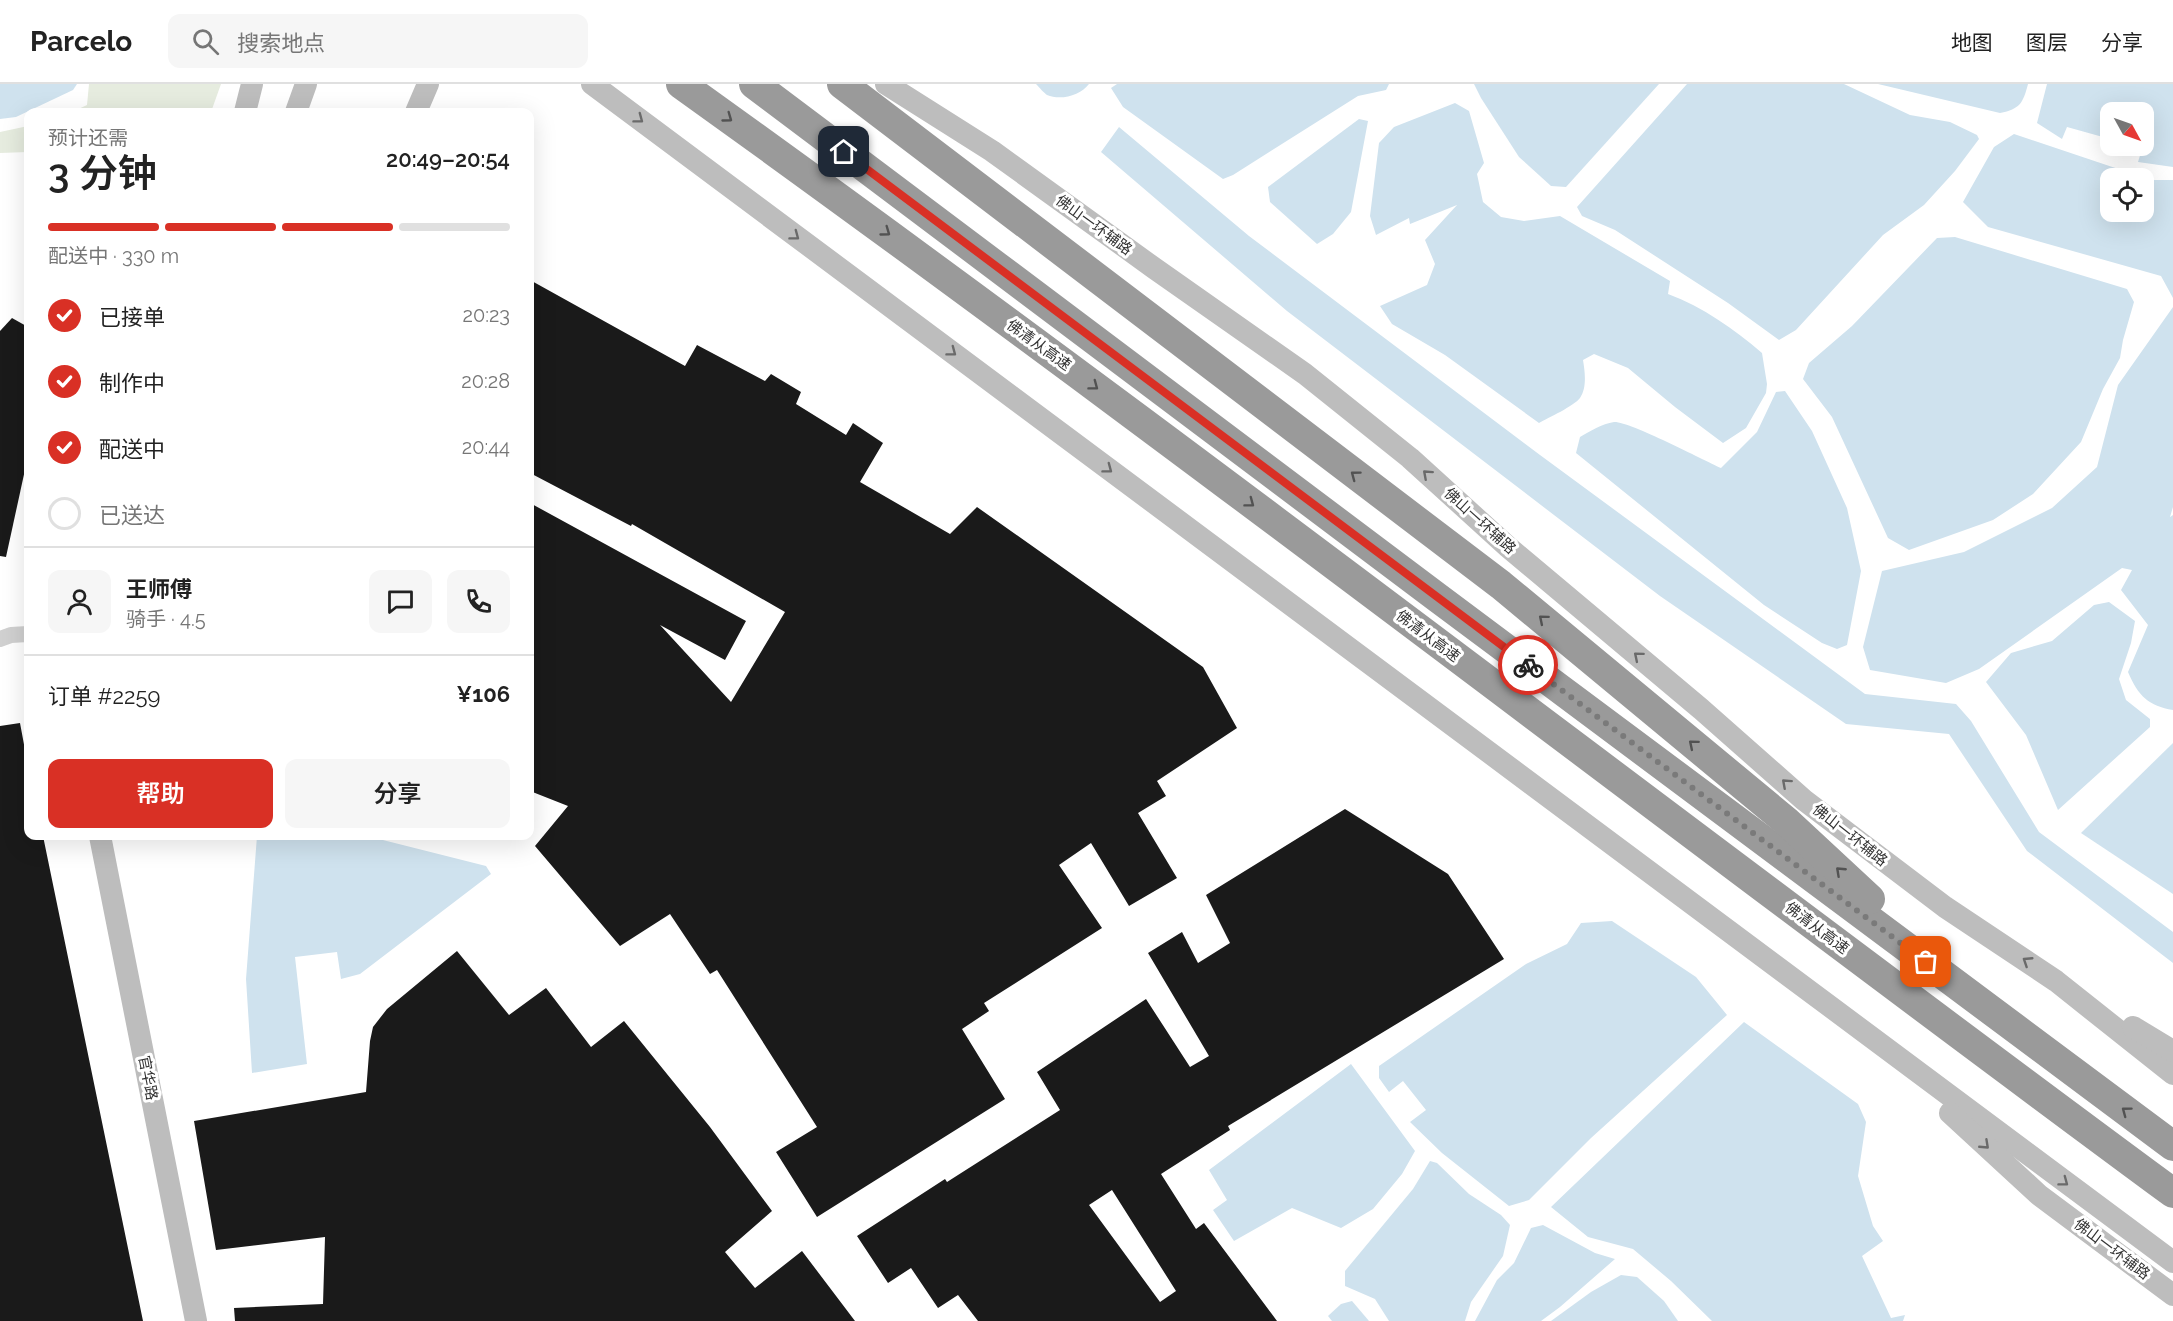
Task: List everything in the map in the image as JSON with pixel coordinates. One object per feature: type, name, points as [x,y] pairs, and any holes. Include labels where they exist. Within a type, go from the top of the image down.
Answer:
[{"type":"highway","name":"佛清从高速","points":[[681,84],[1077,373],[2173,1193]]},
{"type":"highway","points":[[754,84],[2173,1146]]},
{"type":"highway","points":[[842,84],[1501,585],[1786,821],[1992,1010]]},
{"type":"main road","points":[[246,108],[252,84]]},
{"type":"main road","points":[[297,108],[306,84]]},
{"type":"main road","points":[[418,108],[428,84]]},
{"type":"main road","points":[[592,84],[2173,1262]]},
{"type":"main road","name":"佛山一环辅路","points":[[886,84],[992,151],[1305,374],[1410,458],[1508,547],[1701,709],[1804,800],[1945,907],[2056,981],[2173,1051]]},
{"type":"main road","name":"官华路","points":[[100,840],[196,1321]]},
{"type":"main road","name":"佛山一环辅路","points":[[2056,981],[2173,1074]]},
{"type":"main road","name":"佛山一环辅路","points":[[1865,1034],[2039,1195],[2173,1295]]},
{"type":"street","points":[[0,639],[24,634]]},
{"type":"shaded area","points":[[89,84],[221,84],[212,108],[81,108],[87,105]]},
{"type":"shaded area","points":[[24,127],[24,152],[0,153],[0,132]]},
{"type":"water","points":[[0,84],[77,84],[73,90],[35,108],[24,108],[24,113],[16,117],[0,119]]},
{"type":"water","points":[[1036,84],[1089,84],[1076,94],[1052,97]]},
{"type":"water","points":[[1117,84],[1389,84],[1386,90],[1358,96],[1233,175],[1223,179],[1123,107],[1111,88]]},
{"type":"water","points":[[1474,84],[1659,84],[1566,187],[1551,186],[1519,157]]},
{"type":"water","points":[[1687,84],[1844,84],[1910,115],[1950,122],[1977,135],[1979,139],[1955,171],[1924,205],[1883,235],[1796,330],[1779,340],[1728,303],[1615,230],[1582,216],[1577,207]]},
{"type":"water","points":[[1878,84],[2028,84],[2020,104],[2000,113]]},
{"type":"water","points":[[2047,84],[2173,84],[2173,167],[2138,162],[2140,156],[2154,156],[2154,102],[2100,102],[2100,136],[2067,127],[2062,139],[2037,123]]},
{"type":"water","points":[[1455,103],[1469,111],[1484,163],[1477,174],[1483,202],[1501,217],[1524,221],[1560,216],[1670,281],[1668,294],[1718,319],[1762,353],[1767,384],[1766,393],[1746,428],[1723,443],[1628,368],[1594,354],[1583,360],[1585,385],[1580,398],[1539,423],[1445,355],[1392,324],[1380,306],[1427,285],[1435,264],[1425,240],[1457,205],[1410,224],[1409,218],[1376,235],[1370,216],[1379,143],[1394,127]]},
{"type":"water","points":[[1359,119],[1368,121],[1351,212],[1333,234],[1317,244],[1270,202],[1268,187]]},
{"type":"water","points":[[1119,127],[1249,236],[1540,455],[1865,694],[1956,704],[1971,721],[2039,832],[2173,932],[2173,963],[2027,851],[1949,734],[1846,724],[1660,596],[1287,311],[1101,152]]},
{"type":"water","points":[[2014,134],[2115,168],[2100,168],[2100,222],[2154,222],[2154,180],[2173,180],[2173,298],[2161,276],[1988,227],[1963,202],[1994,147]]},
{"type":"water","points":[[1955,237],[2127,289],[2134,302],[2120,358],[2103,389],[2081,442],[2033,494],[1993,520],[1909,550],[1888,538],[1832,417],[1803,379],[1809,363],[1852,326],[1937,238]]},
{"type":"water","points":[[2173,307],[2173,507],[2170,517],[2173,515],[2173,710],[2157,706],[2140,694],[2128,672],[2148,625],[2121,590],[2132,570],[2122,568],[1979,669],[1946,683],[1870,670],[1863,647],[1882,571],[1964,552],[2052,508],[2097,467],[2118,385]]},
{"type":"water","points":[[1785,391],[1812,431],[1847,508],[1861,571],[1847,645],[1837,649],[1822,643],[1764,605],[1576,453],[1580,437],[1614,422],[1650,434],[1721,468],[1757,432],[1776,392]]},
{"type":"water","points":[[2109,602],[2135,621],[2131,643],[2119,679],[2126,700],[2150,719],[2150,727],[2058,810],[2026,735],[1986,682],[2011,653],[2052,641],[2094,605]]},
{"type":"water","points":[[2173,743],[2173,894],[2081,833]]},
{"type":"water","points":[[257,840],[383,840],[486,866],[491,874],[360,974],[341,979],[337,952],[295,957],[307,1064],[252,1073],[246,979]]},
{"type":"water","points":[[1612,921],[1696,977],[1727,1015],[1591,1138],[1529,1200],[1509,1206],[1442,1153],[1410,1122],[1426,1110],[1403,1081],[1389,1092],[1379,1078],[1379,1066],[1526,964],[1567,944],[1581,923]]},
{"type":"water","points":[[1744,1022],[1858,1104],[1866,1122],[1858,1176],[1873,1226],[1883,1241],[1862,1256],[1891,1318],[1905,1315],[1903,1321],[1712,1321],[1671,1281],[1633,1249],[1588,1237],[1551,1207]]},
{"type":"water","points":[[1351,1064],[1415,1151],[1402,1174],[1373,1209],[1341,1228],[1292,1208],[1234,1241],[1213,1210],[1227,1200],[1209,1170]]},
{"type":"water","points":[[1430,1161],[1437,1163],[1469,1194],[1501,1215],[1510,1225],[1503,1256],[1471,1302],[1465,1321],[1389,1321],[1375,1299],[1345,1286],[1345,1271],[1413,1189]]},
{"type":"water","points":[[1543,1225],[1595,1253],[1615,1259],[1541,1321],[1475,1321],[1497,1280],[1514,1263],[1531,1228]]},
{"type":"water","points":[[1621,1275],[1637,1277],[1664,1301],[1678,1321],[1551,1321],[1591,1292]]},
{"type":"water","points":[[1352,1301],[1369,1321],[1332,1321],[1328,1316],[1341,1304]]},
{"type":"building","points":[[534,282],[685,366],[697,345],[765,381],[771,374],[801,392],[796,404],[846,435],[853,423],[883,443],[860,482],[950,534],[977,507],[1203,667],[1237,728],[1157,781],[1166,796],[1138,813],[1177,878],[1129,906],[1091,843],[1059,865],[1102,928],[984,1003],[989,1011],[962,1029],[1005,1099],[817,1217],[776,1152],[817,1127],[717,970],[710,974],[670,914],[620,946],[535,846],[568,806],[534,793],[534,505],[746,621],[725,660],[660,625],[731,702],[785,612],[632,524],[631,526],[534,475]]},
{"type":"building","points":[[12,318],[24,325],[24,474],[6,557],[0,556],[0,331]]},
{"type":"building","points":[[20,723],[24,744],[24,840],[44,840],[143,1321],[0,1321],[0,726]]},
{"type":"building","points":[[1345,809],[1448,874],[1504,959],[1228,1126],[1230,1130],[1161,1174],[1196,1229],[1204,1223],[1277,1321],[978,1321],[958,1295],[938,1308],[911,1268],[888,1283],[857,1236],[945,1179],[947,1182],[1060,1110],[1037,1072],[1146,999],[1190,1067],[1209,1056],[1148,953],[1182,932],[1198,963],[1230,943],[1206,895]],"holes":[[[1112,1190],[1176,1291],[1160,1302],[1089,1205]]]},
{"type":"building","points":[[457,951],[509,1015],[546,988],[591,1047],[624,1021],[710,1127],[772,1211],[725,1252],[755,1288],[802,1251],[855,1321],[235,1321],[234,1308],[323,1304],[325,1237],[216,1250],[194,1121],[366,1092],[373,1027],[387,1009]]},
{"type":"way so far","points":[[1528,665],[1926,962]]},
{"type":"route","points":[[844,152],[1528,665]]}]
